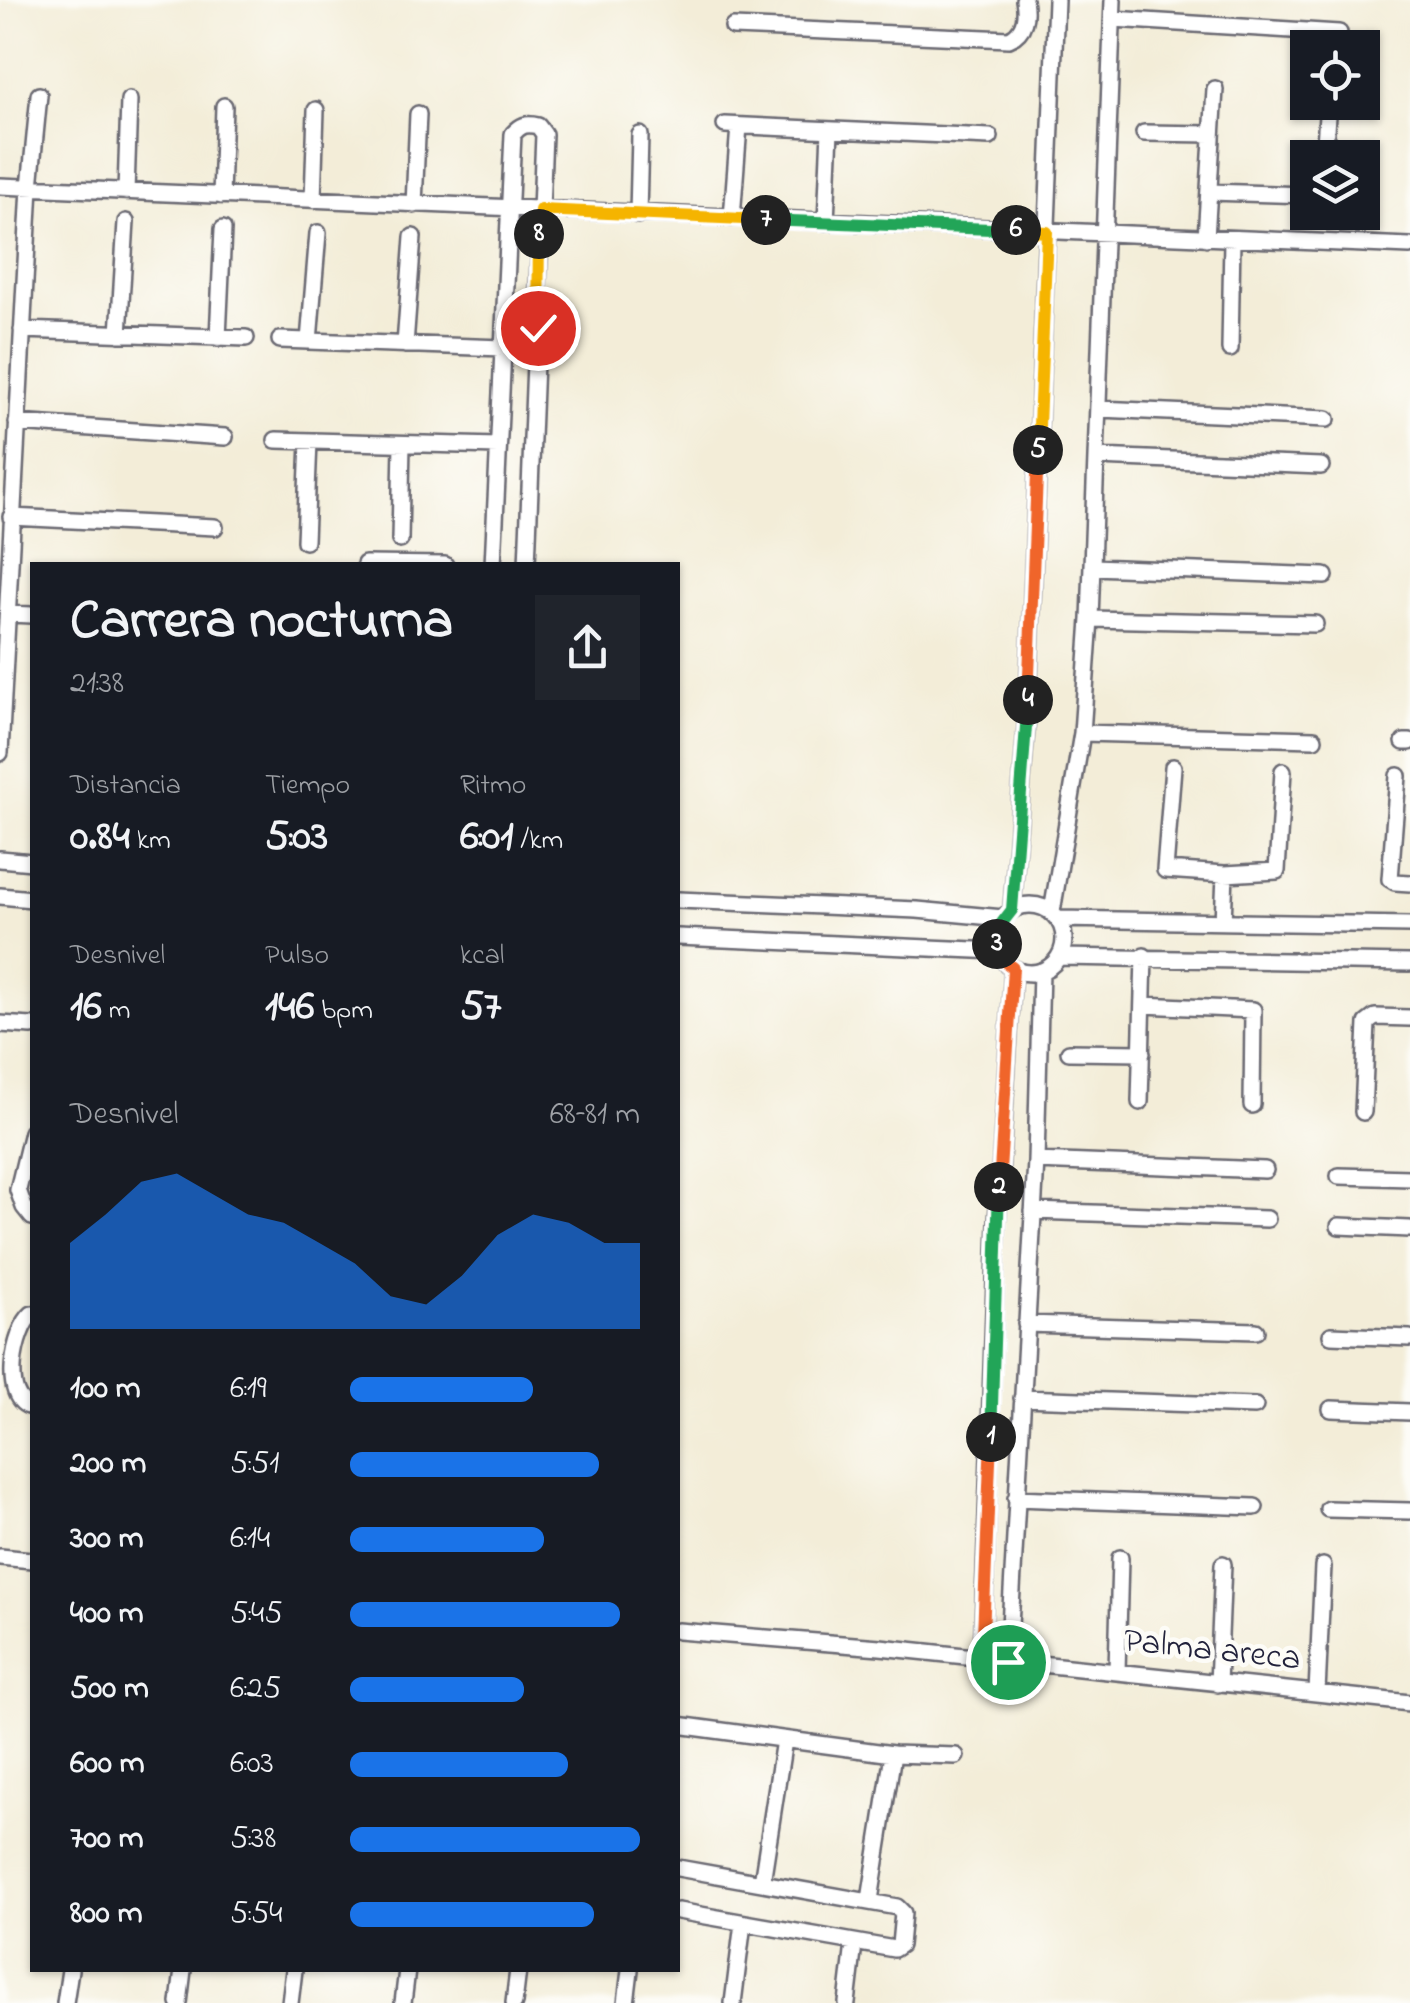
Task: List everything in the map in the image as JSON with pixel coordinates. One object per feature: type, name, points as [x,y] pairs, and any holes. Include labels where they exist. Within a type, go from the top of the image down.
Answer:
[{"type":"street","points":[[1060,957],[1064,931],[1055,915],[1082,732],[1093,567],[1114,0]]},
{"type":"street","points":[[732,27],[1009,40],[1019,32],[1026,8],[1056,8],[1028,702],[1008,914],[996,940],[998,951],[1013,968],[1027,973],[1041,971],[1060,957],[1410,963]]},
{"type":"street","points":[[1113,19],[1304,30]]},
{"type":"street","points":[[1206,238],[1215,89]]},
{"type":"street","points":[[0,753],[2,662],[8,614],[4,567],[12,517],[30,187],[39,95]]},
{"type":"street","points":[[126,192],[129,100]]},
{"type":"street","points":[[221,196],[224,106]]},
{"type":"street","points":[[313,200],[316,110]]},
{"type":"street","points":[[414,205],[418,114]]},
{"type":"street","points":[[492,562],[513,134],[528,124],[538,126],[544,134],[527,562]]},
{"type":"street","points":[[732,218],[732,126],[990,136]]},
{"type":"street","points":[[826,222],[830,130]]},
{"type":"street","points":[[1144,133],[1212,134]]},
{"type":"street","points":[[638,214],[640,135]]},
{"type":"street","points":[[0,186],[1410,246]]},
{"type":"street","points":[[1209,192],[1290,195]]},
{"type":"street","points":[[119,334],[126,222]]},
{"type":"street","points":[[218,338],[223,229]]},
{"type":"street","points":[[309,341],[318,233]]},
{"type":"street","points":[[406,344],[413,237]]},
{"type":"street","points":[[1230,349],[1232,239]]},
{"type":"street","points":[[22,330],[246,338]]},
{"type":"street","points":[[280,340],[503,348]]},
{"type":"street","points":[[1099,409],[1327,419]]},
{"type":"street","points":[[17,423],[225,437]]},
{"type":"street","points":[[276,440],[498,446]]},
{"type":"street","points":[[305,541],[309,441]]},
{"type":"street","points":[[400,540],[402,444]]},
{"type":"street","points":[[1097,457],[1321,466]]},
{"type":"street","points":[[12,517],[215,526]]},
{"type":"street","points":[[1093,567],[1326,576]]},
{"type":"street","points":[[8,614],[30,615]]},
{"type":"street","points":[[1090,620],[1315,624]]},
{"type":"street","points":[[1082,732],[1314,739]]},
{"type":"street","points":[[1172,767],[1165,870],[1225,874],[1277,871],[1283,771]]},
{"type":"street","points":[[1398,776],[1390,879],[1410,882]]},
{"type":"street","points":[[0,859],[30,862]]},
{"type":"street","points":[[1223,922],[1225,874]]},
{"type":"street","points":[[0,896],[30,899]]},
{"type":"street","points":[[680,900],[1008,914],[1032,904],[1055,915],[1410,925]]},
{"type":"street","points":[[680,937],[998,951]]},
{"type":"street","points":[[1140,1102],[1144,956]]},
{"type":"street","points":[[982,1660],[997,1222],[1013,968]]},
{"type":"street","points":[[1008,1662],[1036,1161],[1041,971]]},
{"type":"street","points":[[1143,1005],[1253,1010],[1252,1105]]},
{"type":"street","points":[[1363,1112],[1367,1023],[1375,1017],[1410,1018]]},
{"type":"street","points":[[0,1024],[30,1026]]},
{"type":"street","points":[[1069,1052],[1142,1054]]},
{"type":"street","points":[[30,1140],[18,1190],[30,1214]]},
{"type":"street","points":[[1036,1161],[1265,1170]]},
{"type":"street","points":[[1339,1176],[1410,1178]]},
{"type":"street","points":[[0,1190],[18,1190]]},
{"type":"street","points":[[1033,1210],[1266,1219]]},
{"type":"street","points":[[1338,1226],[1410,1228]]},
{"type":"street","points":[[30,1316],[22,1323],[6,1380],[15,1397],[30,1407]]},
{"type":"street","points":[[1026,1324],[1256,1331]]},
{"type":"street","points":[[1330,1335],[1410,1338]]},
{"type":"street","points":[[1022,1398],[1255,1406]]},
{"type":"street","points":[[1331,1409],[1410,1412]]},
{"type":"street","points":[[1016,1498],[1255,1506]]},
{"type":"street","points":[[1328,1509],[1410,1512]]},
{"type":"street","points":[[0,1557],[30,1560]]},
{"type":"street","points":[[1118,1672],[1120,1558]]},
{"type":"street","points":[[1218,1684],[1223,1564]]},
{"type":"street","points":[[1317,1692],[1323,1566]]},
{"type":"street","name":"Palma areca","points":[[680,1630],[1410,1703]]},
{"type":"street","points":[[680,1731],[894,1754],[956,1756]]},
{"type":"street","points":[[762,1882],[784,1740]]},
{"type":"street","points":[[870,1900],[894,1754]]},
{"type":"street","points":[[680,1868],[870,1900],[900,1909],[900,1945],[894,1950],[680,1912]]},
{"type":"street","points":[[733,2003],[743,1923]]},
{"type":"street","points":[[847,2003],[854,1944]]},
{"type":"street","points":[[65,2003],[70,1972]]},
{"type":"street","points":[[179,2003],[184,1972]]},
{"type":"street","points":[[290,2003],[294,1972]]},
{"type":"street","points":[[403,2003],[407,1972]]},
{"type":"street","points":[[514,2003],[518,1972]]},
{"type":"street","points":[[626,2003],[630,1972]]},
{"type":"route","points":[[538,328],[540,210],[1047,232],[1028,702],[1012,910],[1003,918],[996,940],[1004,961],[1013,968],[997,1222],[982,1660],[1008,1662]]}]
